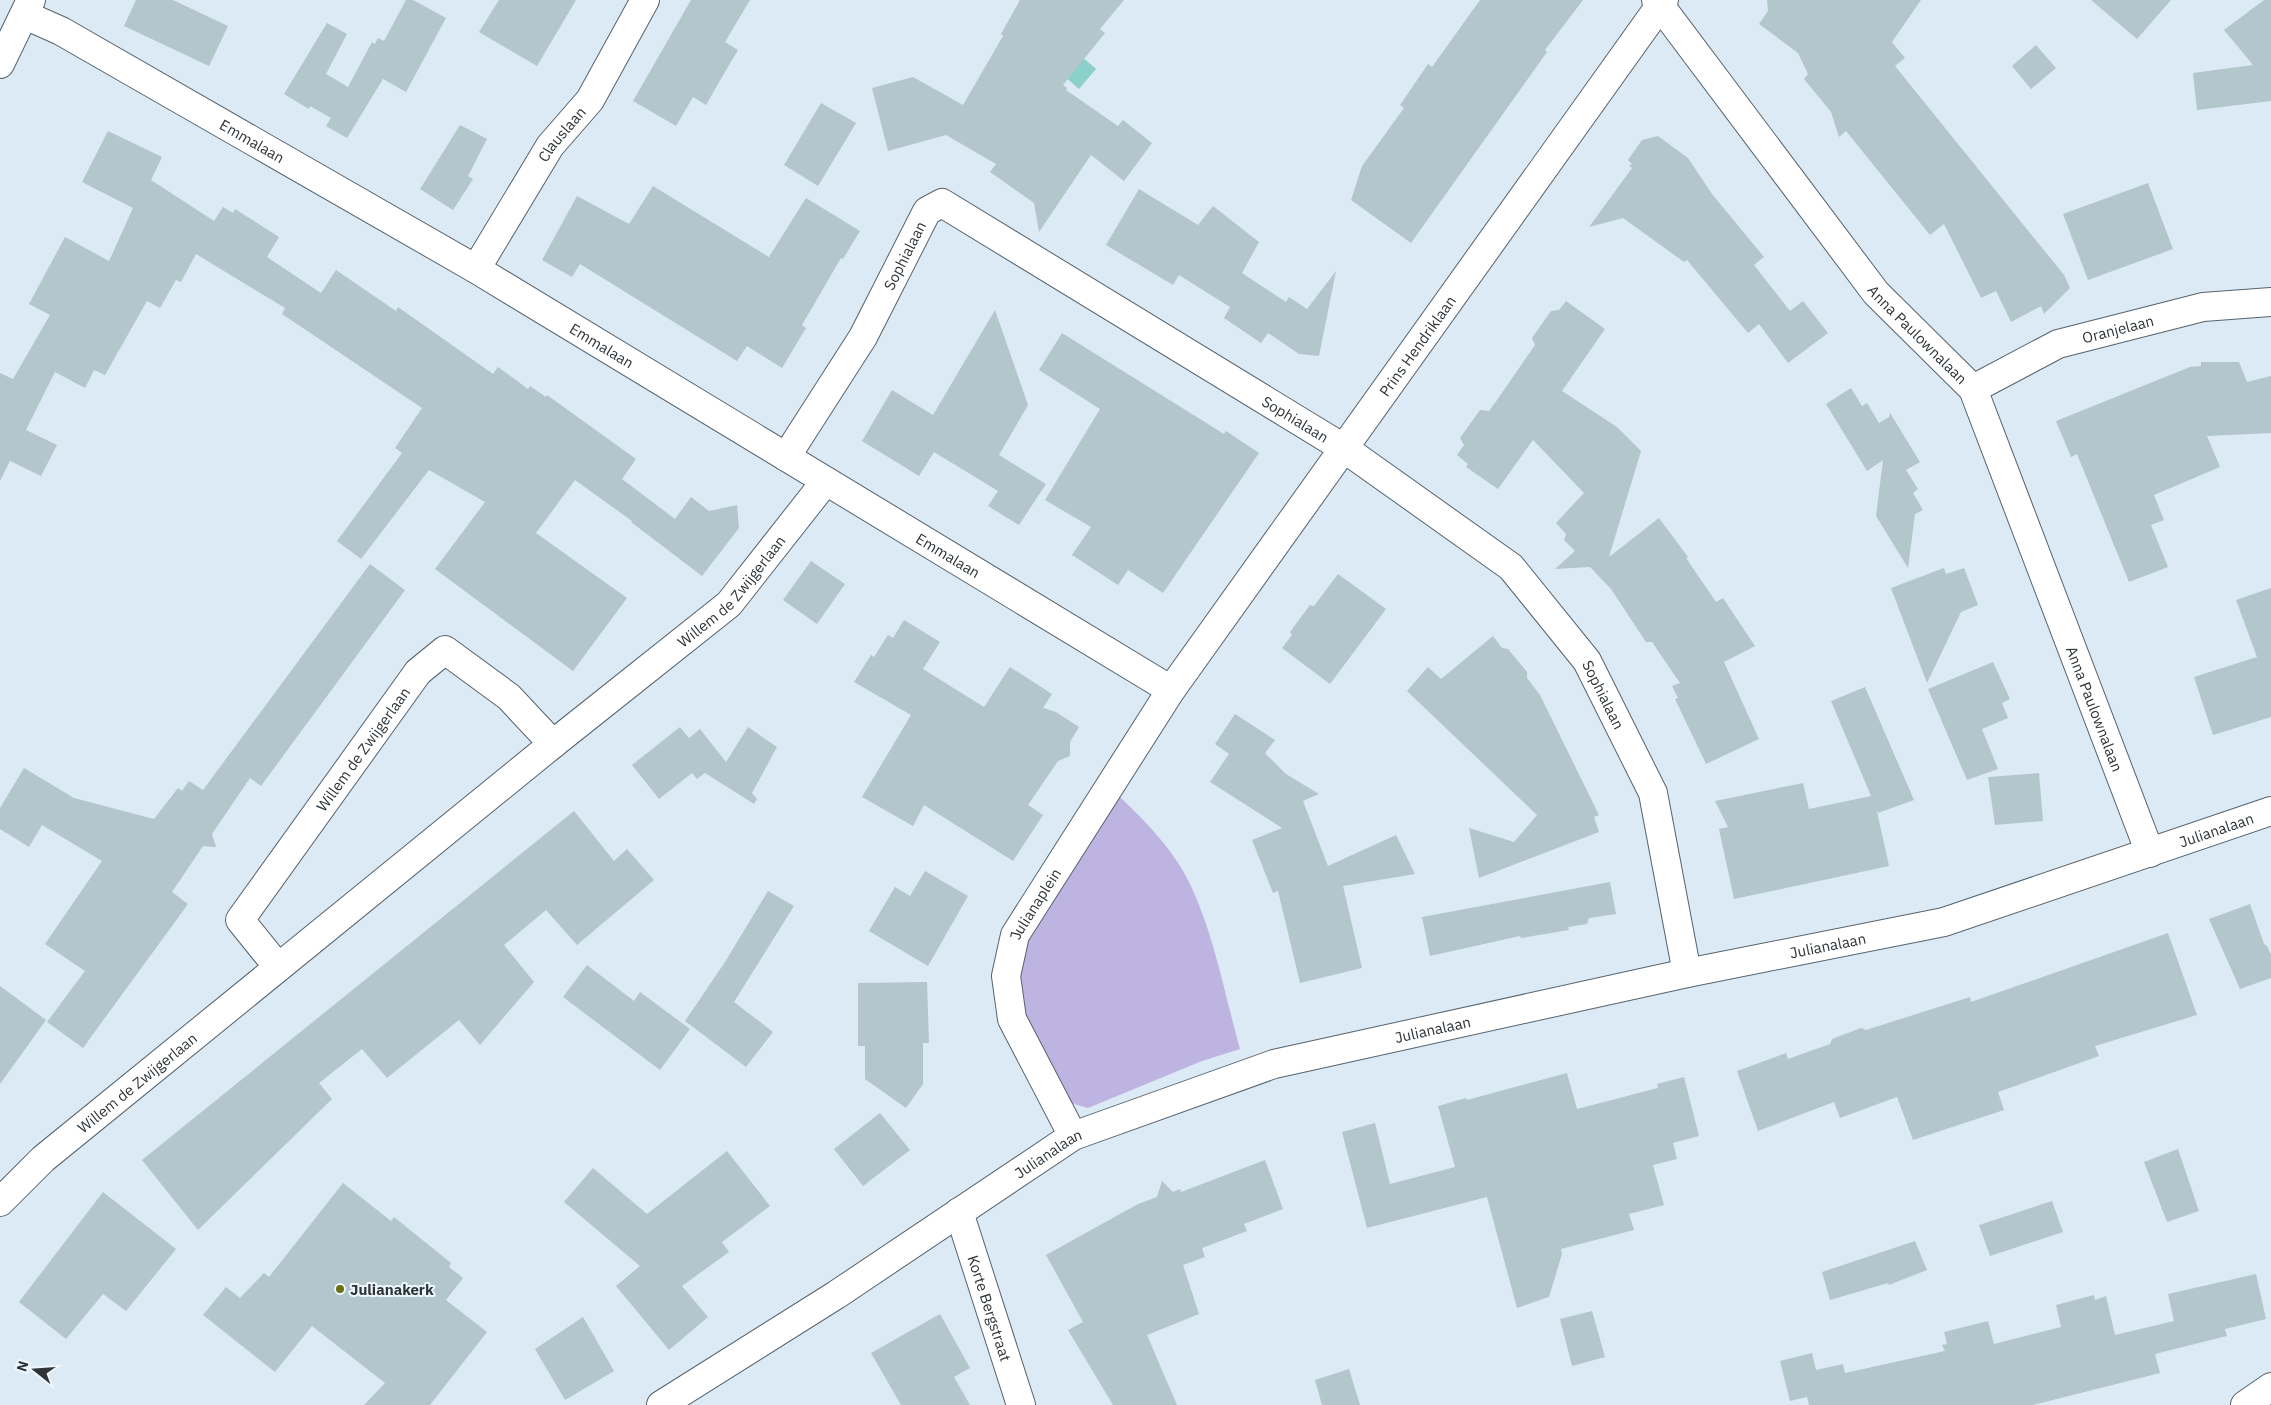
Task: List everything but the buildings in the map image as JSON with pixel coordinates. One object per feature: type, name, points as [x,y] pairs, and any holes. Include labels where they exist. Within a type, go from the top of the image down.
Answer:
[{"type":"street","name":"Clauslaan","points":[[476,269],[550,146],[590,100],[645,0]]},
{"type":"street","name":"Anna Paulownalaan","points":[[1660,2],[1876,293],[1974,389],[2150,854]]},
{"type":"street","name":"Prins Hendriklaan","points":[[1171,690],[1345,449],[1660,2]]},
{"type":"street","name":"Emmalaan","points":[[28,8],[70,36],[476,269],[1171,690]]},
{"type":"street","points":[[0,64],[28,8]]},
{"type":"street","name":"Sophialaan","points":[[786,457],[863,336],[928,211],[942,203],[1345,449],[1511,567],[1587,660],[1653,794],[1687,973]]},
{"type":"street","name":"Oranjelaan","points":[[1974,389],[2058,344],[2204,306],[2271,302]]},
{"type":"street","name":"Willem de Zwijgerlaan","points":[[0,1202],[43,1160],[278,967],[729,604],[825,482]]},
{"type":"street","name":"Willem de Zwijgerlaan","points":[[278,967],[240,920],[418,672],[424,667],[445,650],[509,697],[553,744]]},
{"type":"street","name":"Julianaplein","points":[[1073,1136],[1012,1019],[1006,976],[1015,935],[1171,690]]},
{"type":"street","name":"Julianalaan","points":[[661,1405],[828,1300],[1073,1136],[1274,1064],[1687,973],[1944,922],[2150,854],[2271,811]]},
{"type":"street","name":"Korte Bergstraat","points":[[959,1212],[1021,1405]]},
{"type":"street","points":[[2244,1405],[2271,1388]]},
{"type":"shaded area","points":[[1056,34],[1096,69],[1079,89],[1039,54]]},
{"type":"shaded area","points":[[1118,795],[1176,859],[1190,884],[1206,923],[1240,1049],[1202,1061],[1088,1108],[1057,1099],[1008,984],[1026,942]]},
{"type":"place","name":"Julianakerk","points":[[340,1289]]}]
